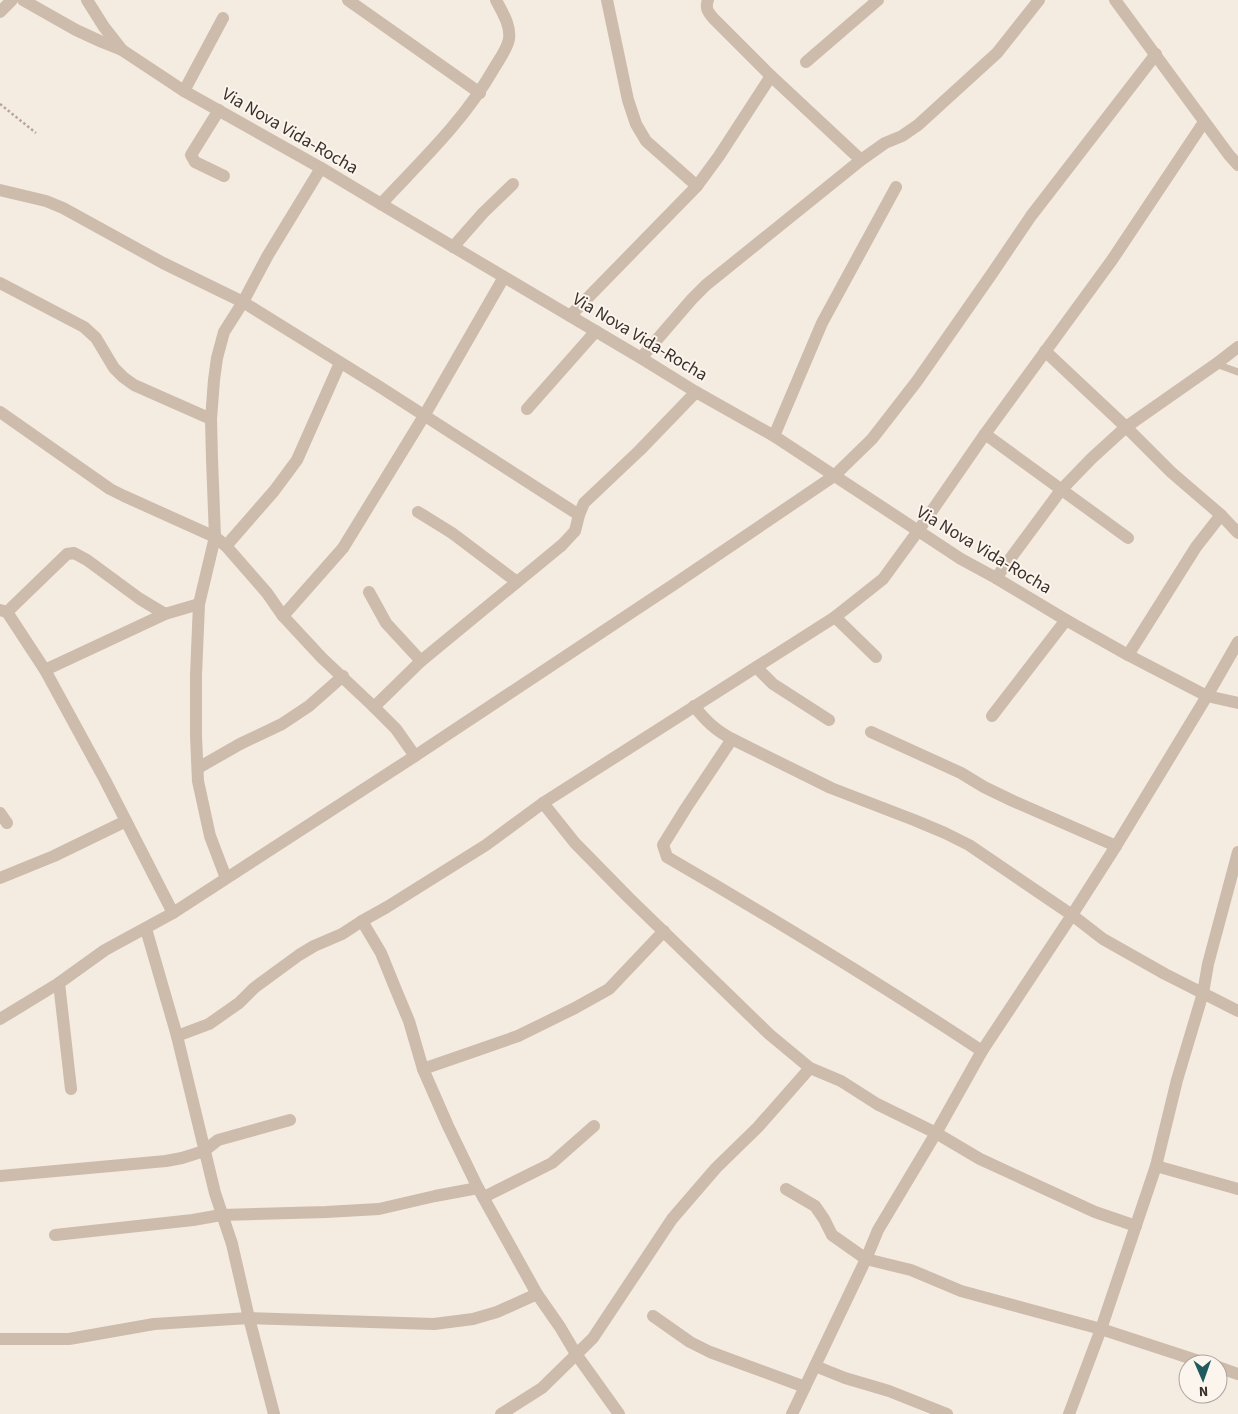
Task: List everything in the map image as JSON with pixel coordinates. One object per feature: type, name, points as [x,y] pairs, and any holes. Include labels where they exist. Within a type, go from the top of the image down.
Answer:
[{"type":"street","points":[[0,12],[12,0]]},
{"type":"street","name":"Via Nova Vida-Rocha","points":[[22,0],[76,30],[122,50],[184,91],[321,168],[696,392],[774,436],[961,559],[1066,620],[1207,696],[1238,703]]},
{"type":"street","points":[[87,0],[104,27],[122,50]]},
{"type":"street","points":[[348,0],[480,93]]},
{"type":"street","points":[[380,204],[448,134],[480,93],[504,52],[509,40],[509,30],[507,21],[496,0]]},
{"type":"street","points":[[607,0],[628,100],[636,124],[646,141],[697,186]]},
{"type":"street","points":[[708,0],[706,4],[707,11],[771,76],[861,160]]},
{"type":"street","points":[[806,62],[878,0]]},
{"type":"street","points":[[641,358],[706,285],[861,160],[885,143],[902,136],[918,124],[997,52],[1039,0]]},
{"type":"street","points":[[1114,0],[1238,165]]},
{"type":"street","points":[[184,91],[222,18]]},
{"type":"street","points":[[1,1016],[59,984],[106,950],[173,913],[415,756],[834,476],[872,439],[917,381],[1031,216],[1156,54]]},
{"type":"street","points":[[570,316],[697,186],[719,156],[734,130],[771,76]]},
{"type":"street","points":[[219,110],[191,156],[195,162],[224,176]]},
{"type":"street","points":[[177,1036],[210,1024],[299,955],[314,946],[342,934],[486,845],[543,803],[835,617],[883,579],[985,434],[1112,260],[1204,122]]},
{"type":"street","points":[[226,878],[210,836],[198,781],[196,736],[199,604],[216,537],[211,419],[214,380],[217,358],[224,332],[321,168]]},
{"type":"street","points":[[453,247],[483,213],[513,184]]},
{"type":"street","points":[[774,436],[822,323],[896,187]]},
{"type":"street","points":[[0,190],[63,208],[163,263],[243,302],[579,515]]},
{"type":"street","points":[[283,616],[343,548],[424,416],[504,277]]},
{"type":"street","points":[[0,283],[84,327],[96,338],[114,368],[123,377],[134,384],[211,419]]},
{"type":"street","points":[[528,409],[596,332]]},
{"type":"street","points":[[996,578],[1061,490],[1092,458],[1126,426],[1238,347]]},
{"type":"street","points":[[1046,351],[1126,426],[1171,472],[1238,532]]},
{"type":"street","points":[[226,546],[274,491],[297,460],[340,363]]},
{"type":"street","points":[[374,707],[422,661],[562,545],[575,531],[584,503],[640,450],[696,392]]},
{"type":"street","points":[[0,412],[110,488],[216,537],[267,593],[283,616],[322,658],[343,676],[396,729],[415,756]]},
{"type":"street","points":[[985,434],[1128,538]]},
{"type":"street","points":[[418,512],[452,533],[517,582]]},
{"type":"street","points":[[1128,655],[1196,547],[1221,515]]},
{"type":"street","points":[[165,614],[74,553],[67,554],[2,612],[45,670],[173,913]]},
{"type":"street","points":[[369,592],[386,623],[422,661]]},
{"type":"street","points":[[45,670],[165,614],[199,604]]},
{"type":"street","points":[[835,617],[876,657]]},
{"type":"street","points":[[992,716],[1066,620]]},
{"type":"street","points":[[792,1414],[878,1230],[982,1051],[1116,846],[1238,642]]},
{"type":"street","points":[[757,668],[773,684],[829,720]]},
{"type":"street","points":[[198,768],[240,744],[282,724],[309,706],[343,676]]},
{"type":"street","points":[[694,706],[712,726],[732,739],[830,788],[922,823],[969,845],[1072,915],[1103,939],[1238,1011]]},
{"type":"street","points":[[871,732],[961,773],[1013,801],[1116,846]]},
{"type":"street","points":[[732,739],[663,845],[667,857],[814,945],[982,1051]]},
{"type":"street","points":[[543,803],[575,843],[630,898],[769,1034],[810,1068],[841,1081],[877,1104],[936,1133],[980,1159],[1095,1212],[1136,1226]]},
{"type":"street","points":[[0,878],[54,856],[126,821]]},
{"type":"street","points":[[1068,1414],[1100,1329],[1156,1166],[1177,1080],[1203,993],[1208,964],[1238,852]]},
{"type":"street","points":[[362,921],[380,953],[396,990],[409,1021],[423,1069],[448,1126],[481,1192],[537,1294],[576,1354],[619,1414]]},
{"type":"street","points":[[146,929],[177,1036],[222,1216],[232,1244],[274,1414]]},
{"type":"street","points":[[423,1069],[518,1036],[584,1004],[609,989],[664,931]]},
{"type":"street","points":[[59,984],[71,1089]]},
{"type":"street","points":[[501,1414],[542,1388],[593,1338],[672,1219],[716,1168],[758,1127],[810,1068]]},
{"type":"street","points":[[0,1176],[182,1158],[204,1150],[218,1140],[290,1120]]},
{"type":"street","points":[[55,1235],[222,1216],[379,1209],[435,1196],[481,1192],[552,1163],[594,1126]]},
{"type":"street","points":[[1156,1166],[1238,1189]]},
{"type":"street","points":[[786,1189],[815,1206],[832,1235],[866,1258],[911,1270],[962,1291],[1100,1329],[1178,1354]]},
{"type":"street","points":[[0,1339],[70,1339],[154,1324],[249,1318],[434,1324],[473,1319],[497,1312],[537,1294]]},
{"type":"street","points":[[653,1316],[690,1342],[710,1352],[805,1387]]},
{"type":"street","points":[[815,1366],[844,1378],[889,1391],[947,1414]]},
{"type":"lane","points":[[1216,364],[1238,372]]},
{"type":"path","points":[[0,104],[36,133]]}]
